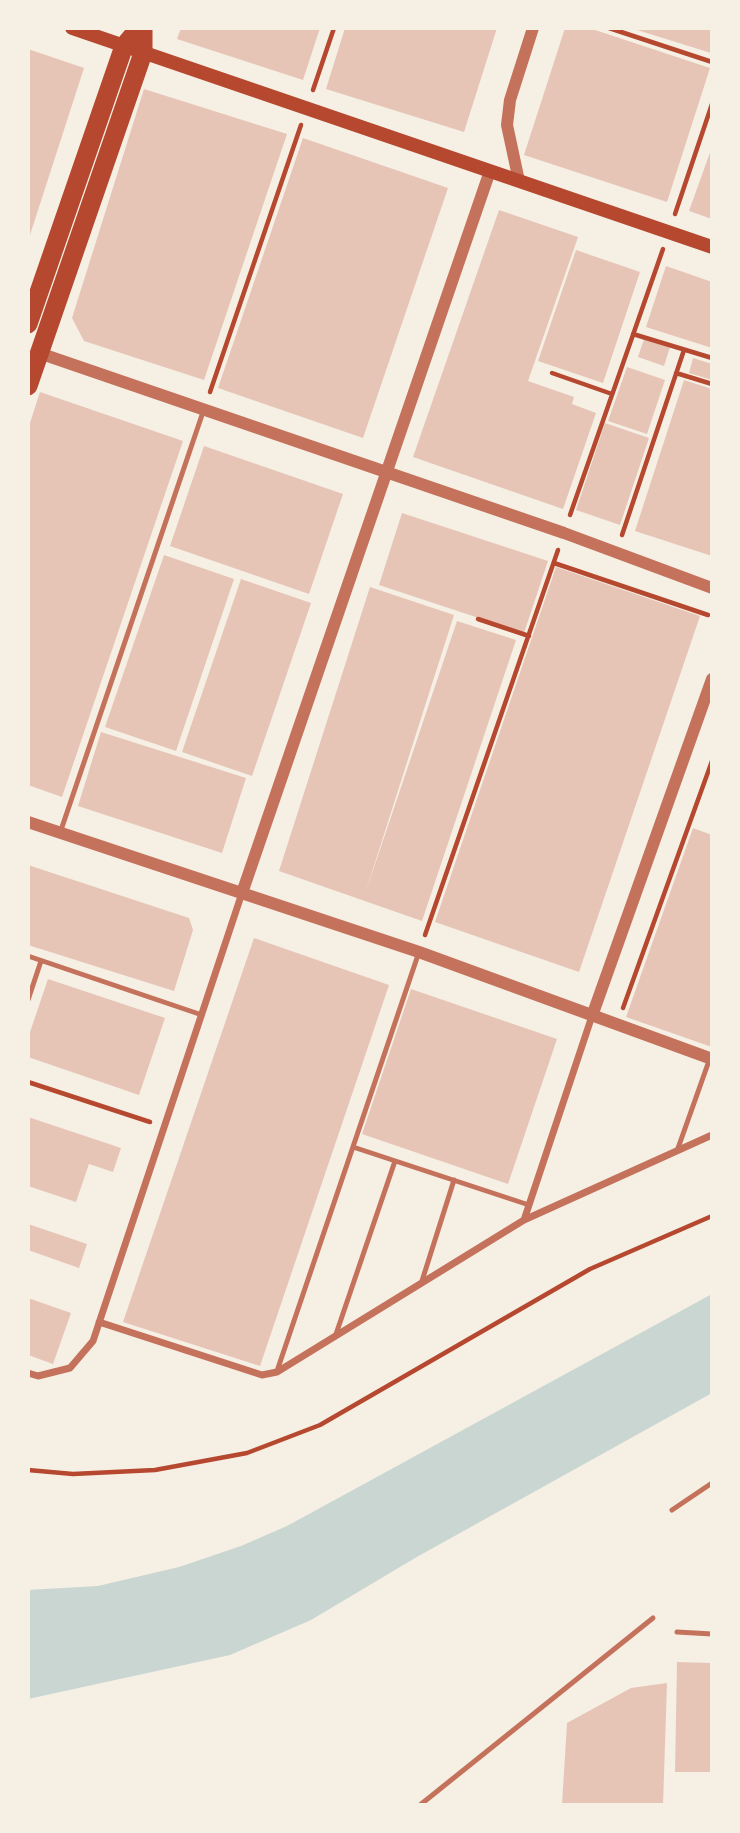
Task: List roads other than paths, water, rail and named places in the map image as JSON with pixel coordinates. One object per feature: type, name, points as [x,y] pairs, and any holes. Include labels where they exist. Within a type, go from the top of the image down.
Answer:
[{"type":"highway","points":[[28,324],[124,46],[141,28]]},
{"type":"highway","points":[[28,386],[143,53],[141,28]]},
{"type":"main road","points":[[72,28],[712,247]]},
{"type":"street","points":[[519,181],[507,125],[510,100],[533,28]]},
{"type":"street","points":[[28,1373],[38,1376],[70,1368],[93,1341],[242,893],[490,171]]},
{"type":"street","points":[[39,353],[564,533],[712,588]]},
{"type":"street","points":[[524,1220],[592,1016],[712,679]]},
{"type":"street","points":[[28,822],[419,952],[711,1058]]},
{"type":"street","points":[[99,1322],[262,1375],[277,1372],[524,1220],[712,1135]]},
{"type":"lane","points":[[60,833],[205,409]]},
{"type":"lane","points":[[277,1372],[419,952]]},
{"type":"lane","points":[[28,956],[202,1015]]},
{"type":"lane","points":[[28,1000],[41,961]]},
{"type":"lane","points":[[677,1151],[711,1058]]},
{"type":"lane","points":[[353,1147],[529,1205]]},
{"type":"lane","points":[[335,1337],[395,1161]]},
{"type":"lane","points":[[421,1284],[454,1181]]},
{"type":"lane","points":[[672,1510],[712,1483]]},
{"type":"lane","points":[[420,1805],[653,1618]]},
{"type":"lane","points":[[677,1632],[712,1634]]}]
